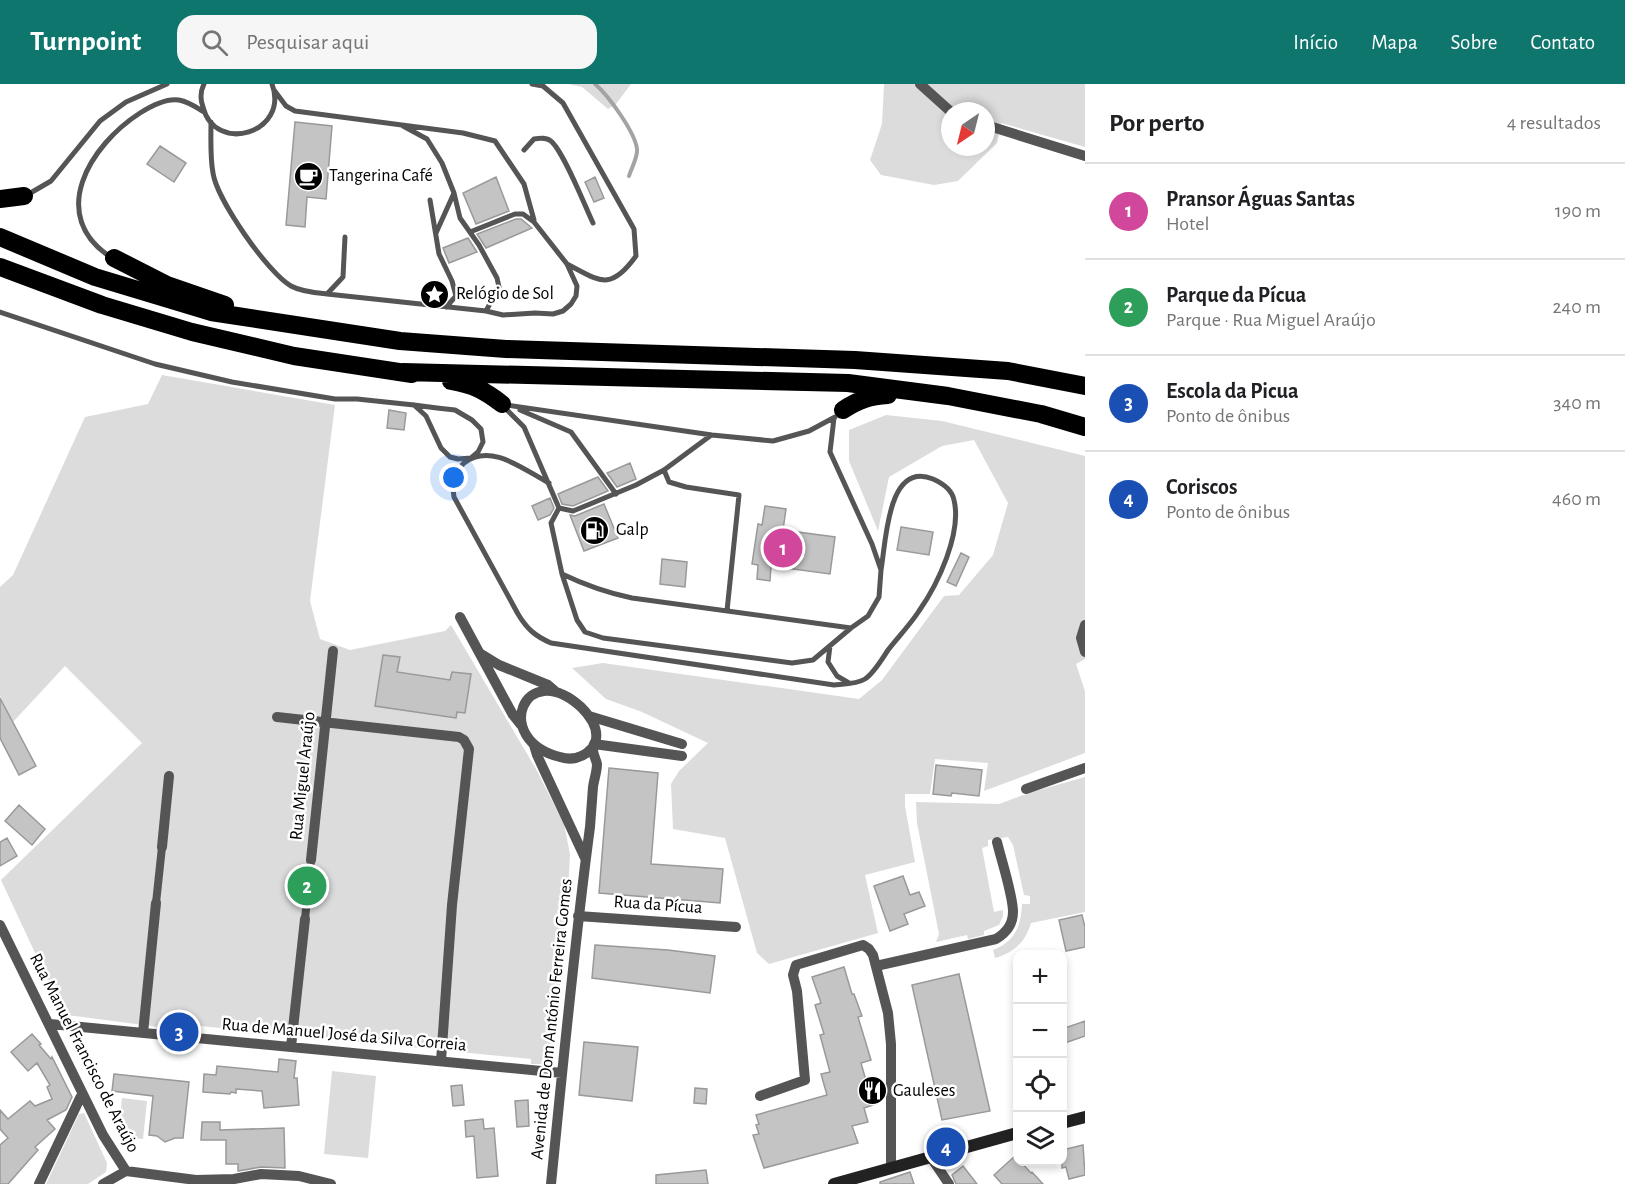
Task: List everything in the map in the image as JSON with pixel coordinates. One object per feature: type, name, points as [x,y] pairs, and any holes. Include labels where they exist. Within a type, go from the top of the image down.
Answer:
[{"type":"highway","points":[[0,199],[24,196]]},
{"type":"highway","points":[[0,237],[95,277],[180,304],[211,312],[400,341],[506,349],[855,360],[1008,371],[1085,386]]},
{"type":"highway","points":[[114,258],[167,285],[283,324]]},
{"type":"highway","points":[[0,267],[102,305],[192,332],[294,356],[469,384],[502,404]]},
{"type":"highway","points":[[402,372],[848,383],[948,396],[1041,414],[1085,427]]},
{"type":"highway","points":[[839,414],[855,402],[871,395],[891,394],[932,399],[948,396]]},
{"type":"main road","points":[[1067,1122],[1085,1118]]},
{"type":"main road","points":[[834,1184],[1013,1134]]},
{"type":"street","points":[[920,84],[941,103]]},
{"type":"street","points":[[995,127],[1085,156]]},
{"type":"street","name":"Avenida de Dom António Ferreira Gomes","points":[[460,617],[513,715],[534,745],[586,858]]},
{"type":"street","points":[[1085,624],[1081,638],[1085,652]]},
{"type":"street","name":"Rua Miguel Araújo","points":[[291,1047],[333,651]]},
{"type":"street","points":[[481,654],[499,665],[548,685],[573,701],[589,716],[682,744]]},
{"type":"street","points":[[521,725],[521,709],[529,698],[546,690],[558,693]]},
{"type":"street","name":"Avenida de Dom António Ferreira Gomes","points":[[551,1184],[578,916],[597,763],[593,746],[596,730],[589,716]]},
{"type":"street","points":[[277,717],[459,736],[469,749],[452,905],[441,1061]]},
{"type":"street","points":[[534,745],[547,753],[570,760],[581,758],[593,746],[682,756]]},
{"type":"street","points":[[1026,789],[1085,768]]},
{"type":"street","points":[[143,1033],[169,777]]},
{"type":"street","points":[[876,966],[996,939],[1003,935],[1008,928],[1013,910],[997,842]]},
{"type":"street","name":"Rua da Pícua","points":[[578,916],[736,927]]},
{"type":"street","name":"Rua Manuel Francisco de Araújo","points":[[0,925],[82,1094],[126,1171],[196,1180],[234,1179],[261,1174],[298,1176],[331,1184]]},
{"type":"street","points":[[760,1096],[805,1080],[797,991],[793,975],[796,965],[863,945],[873,955],[888,1013],[891,1044],[891,1168]]},
{"type":"street","name":"Rua de Manuel José da Silva Correia","points":[[50,1024],[562,1073]]},
{"type":"street","points":[[39,1184],[82,1094]]},
{"type":"street","points":[[930,1156],[949,1184]]},
{"type":"street","points":[[103,1184],[126,1171]]},
{"type":"lane","points":[[24,196],[51,181],[100,121],[126,102],[166,84]]},
{"type":"lane","points":[[204,84],[201,101],[204,112],[220,130],[231,134],[243,134],[264,124],[275,103],[273,87]]},
{"type":"lane","points":[[532,84],[543,86],[563,103],[634,229],[636,256],[623,273],[599,281],[567,264]]},
{"type":"lane","points":[[273,87],[286,106],[295,111],[463,133],[495,141],[524,184],[534,222]]},
{"type":"lane","points":[[114,258],[94,244],[81,221],[79,196],[91,162],[117,130],[159,103],[178,100],[192,104],[204,112]]},
{"type":"lane","points":[[211,122],[212,172],[216,186],[255,248],[277,276],[293,287],[311,293],[486,311],[503,315],[554,314],[563,311],[571,304],[576,296],[577,286],[567,264],[534,222],[523,214],[515,214],[470,232]]},
{"type":"lane","points":[[400,124],[427,140],[442,163],[454,193],[460,218],[497,278],[499,287],[486,311]]},
{"type":"lane","points":[[524,150],[534,139],[543,138],[551,141],[593,223]]},
{"type":"lane","points":[[435,235],[454,193]]},
{"type":"lane","points":[[430,200],[439,254],[452,281],[456,296],[446,307]]},
{"type":"lane","points":[[327,294],[343,277],[345,237]]},
{"type":"lane","points":[[0,312],[154,364],[231,382],[335,399],[455,410],[472,420],[481,429],[483,442],[478,452],[460,466],[452,483],[454,497],[526,628],[551,644],[834,685],[850,684],[866,679],[920,611],[945,563],[955,525],[954,497],[943,483],[925,476],[911,478],[898,488],[892,502],[879,597],[868,616],[813,660],[792,663],[603,638],[585,632],[577,620],[562,574],[551,523],[559,507],[524,427],[502,404]]},
{"type":"lane","points":[[502,404],[712,435],[772,441],[809,431],[839,414]]},
{"type":"lane","points":[[502,404],[528,412],[571,432],[616,494]]},
{"type":"lane","points":[[414,405],[426,416],[441,448],[450,458],[471,458],[487,454],[507,460],[549,483]]},
{"type":"lane","points":[[839,414],[830,452],[872,544],[881,570]]},
{"type":"lane","points":[[559,507],[573,511],[616,494],[664,470],[712,435]]},
{"type":"lane","points":[[664,470],[669,482],[686,487],[739,495],[727,611]]},
{"type":"lane","points":[[562,574],[604,592],[632,598],[851,628]]},
{"type":"lane","points":[[830,646],[828,662],[837,676],[850,684]]},
{"type":"shaded area","points":[[568,84],[631,84],[616,104],[608,109],[582,87]]},
{"type":"shaded area","points":[[884,84],[1085,84],[1085,147],[1001,123],[995,145],[995,102],[941,102],[941,156],[984,156],[958,181],[934,185],[881,175],[870,160],[882,124]]},
{"type":"shaded area","points":[[162,375],[335,405],[310,601],[320,639],[350,650],[445,631],[451,625],[536,769],[564,824],[570,854],[566,932],[551,1060],[543,1064],[531,1064],[531,1059],[190,1025],[189,1031],[67,1015],[58,1002],[1,880],[142,743],[65,666],[13,722],[0,696],[0,587],[13,575],[85,417],[148,404]]},
{"type":"shaded area","points":[[886,415],[942,421],[1085,456],[1085,659],[1076,664],[1085,691],[1085,753],[984,791],[988,763],[935,759],[930,794],[905,794],[915,862],[865,875],[878,933],[769,964],[757,953],[725,838],[673,829],[671,784],[679,771],[708,743],[642,712],[606,699],[572,668],[603,663],[859,699],[882,680],[944,596],[959,595],[993,555],[1008,503],[974,440],[942,446],[889,477],[878,531],[849,461],[849,430]]},
{"type":"shaded area","points":[[1085,777],[1085,912],[1031,923],[1026,936],[1018,946],[995,958],[993,950],[1012,938],[1018,926],[1022,904],[1030,904],[1030,896],[1024,895],[1013,845],[1008,837],[988,840],[988,846],[982,848],[994,912],[1003,910],[999,925],[984,931],[984,935],[968,939],[967,935],[936,942],[939,934],[917,823],[916,802],[999,804]]},
{"type":"shaded area","points":[[332,1071],[376,1076],[368,1158],[324,1154]]},
{"type":"shaded area","points":[[122,1098],[147,1101],[143,1139],[118,1137]]},
{"type":"shaded area","points":[[84,1113],[107,1163],[106,1172],[88,1184],[46,1184],[79,1114]]},
{"type":"building","points":[[295,122],[332,126],[326,199],[307,197],[305,227],[286,225]]},
{"type":"building","points":[[160,146],[186,163],[174,182],[147,164]]},
{"type":"building","points":[[496,177],[509,211],[476,224],[463,193]]},
{"type":"building","points":[[595,177],[604,198],[594,202],[585,182]]},
{"type":"building","points":[[521,219],[532,228],[486,248],[477,234]]},
{"type":"building","points":[[468,238],[477,252],[449,263],[443,248]]},
{"type":"building","points":[[389,410],[406,413],[404,430],[387,428]]},
{"type":"building","points":[[630,463],[636,479],[617,487],[607,473]]},
{"type":"building","points":[[598,477],[608,491],[573,506],[562,504],[558,494]]},
{"type":"building","points":[[550,498],[554,508],[550,515],[538,520],[532,506]]},
{"type":"building","name":"Galp","points":[[604,504],[618,538],[584,551],[570,515],[575,516]]},
{"type":"building","points":[[765,506],[786,509],[783,530],[835,537],[830,574],[771,566],[770,581],[757,579],[758,565],[752,564],[758,524],[762,525]]},
{"type":"building","points":[[901,527],[933,532],[929,555],[897,550]]},
{"type":"building","points":[[961,553],[969,557],[956,586],[947,582]]},
{"type":"building","points":[[662,559],[687,562],[685,587],[660,584]]},
{"type":"building","points":[[383,655],[400,657],[397,672],[450,680],[452,672],[471,674],[465,713],[457,712],[456,718],[375,706]]},
{"type":"building","points":[[0,698],[36,766],[19,775],[0,738]]},
{"type":"building","points":[[936,765],[982,770],[979,796],[952,793],[951,796],[933,794]]},
{"type":"building","points":[[609,768],[658,773],[651,864],[723,869],[720,903],[599,893]]},
{"type":"building","points":[[19,805],[45,829],[32,845],[5,821]]},
{"type":"building","points":[[7,838],[17,856],[0,866],[0,842]]},
{"type":"building","points":[[903,876],[910,895],[919,892],[925,906],[904,914],[908,924],[890,931],[874,886]]},
{"type":"building","points":[[1082,915],[1085,927],[1085,947],[1066,950],[1059,920]]},
{"type":"building","points":[[595,945],[715,956],[710,993],[592,978]]},
{"type":"building","points":[[844,967],[852,994],[854,994],[862,1016],[858,1017],[871,1060],[861,1063],[873,1105],[864,1108],[868,1122],[852,1126],[858,1143],[764,1168],[753,1135],[759,1134],[756,1115],[827,1095],[821,1074],[830,1072],[820,1035],[824,1034],[815,1005],[821,1003],[812,977]]},
{"type":"building","points":[[959,974],[990,1111],[942,1120],[912,985]]},
{"type":"building","points":[[1085,1021],[1085,1036],[1067,1042],[1067,1027]]},
{"type":"building","points":[[32,1034],[51,1059],[52,1057],[72,1097],[66,1110],[47,1120],[55,1129],[35,1147],[38,1150],[8,1184],[0,1184],[0,1145],[8,1138],[0,1129],[0,1110],[8,1119],[30,1101],[35,1106],[52,1099],[47,1087],[50,1085],[37,1063],[28,1071],[11,1052]]},
{"type":"building","points":[[584,1042],[638,1047],[632,1101],[579,1095]]},
{"type":"building","points":[[279,1059],[296,1061],[294,1078],[297,1078],[299,1105],[264,1108],[262,1091],[236,1089],[236,1093],[231,1092],[230,1094],[203,1092],[204,1074],[216,1075],[217,1066],[278,1072]]},
{"type":"building","points":[[114,1074],[189,1082],[183,1138],[165,1142],[157,1136],[149,1135],[153,1096],[112,1091]]},
{"type":"building","points":[[462,1085],[464,1105],[453,1106],[451,1086]]},
{"type":"building","points":[[695,1088],[707,1089],[706,1104],[694,1103]]},
{"type":"building","points":[[528,1100],[529,1126],[517,1127],[515,1101]]},
{"type":"building","points":[[483,1119],[484,1129],[494,1128],[498,1176],[477,1178],[474,1136],[466,1137],[465,1121]]},
{"type":"building","points":[[202,1122],[220,1122],[220,1130],[284,1128],[285,1168],[261,1167],[238,1171],[238,1164],[226,1164],[226,1140],[201,1140]]},
{"type":"building","points":[[1083,1145],[1085,1175],[1069,1179],[1066,1167],[1062,1168],[1062,1166],[1067,1166],[1067,1149]]},
{"type":"building","points":[[1013,1158],[1013,1166],[1025,1166],[1043,1184],[1002,1184],[994,1175]]},
{"type":"building","points":[[963,1166],[977,1184],[956,1184],[952,1175]]},
{"type":"building","points":[[706,1170],[708,1184],[656,1184],[656,1175]]},
{"type":"building","points":[[910,1172],[914,1184],[880,1184],[880,1182]]},
{"type":"waterway","points":[[595,84],[620,114],[635,142],[636,156],[629,176]]},
{"type":"place","name":"Tangerina Café","points":[[308,176]]},
{"type":"place","name":"Relógio de Sol","points":[[435,294]]},
{"type":"place","name":"Galp","points":[[595,530]]},
{"type":"place","name":"Pransor Águas Santas","points":[[783,548]]},
{"type":"place","name":"Parque da Pícua","points":[[307,886]]},
{"type":"place","name":"Escola da Picua","points":[[179,1032]]},
{"type":"place","name":"Gauleses","points":[[872,1091]]},
{"type":"place","name":"Coriscos","points":[[946,1147]]}]
